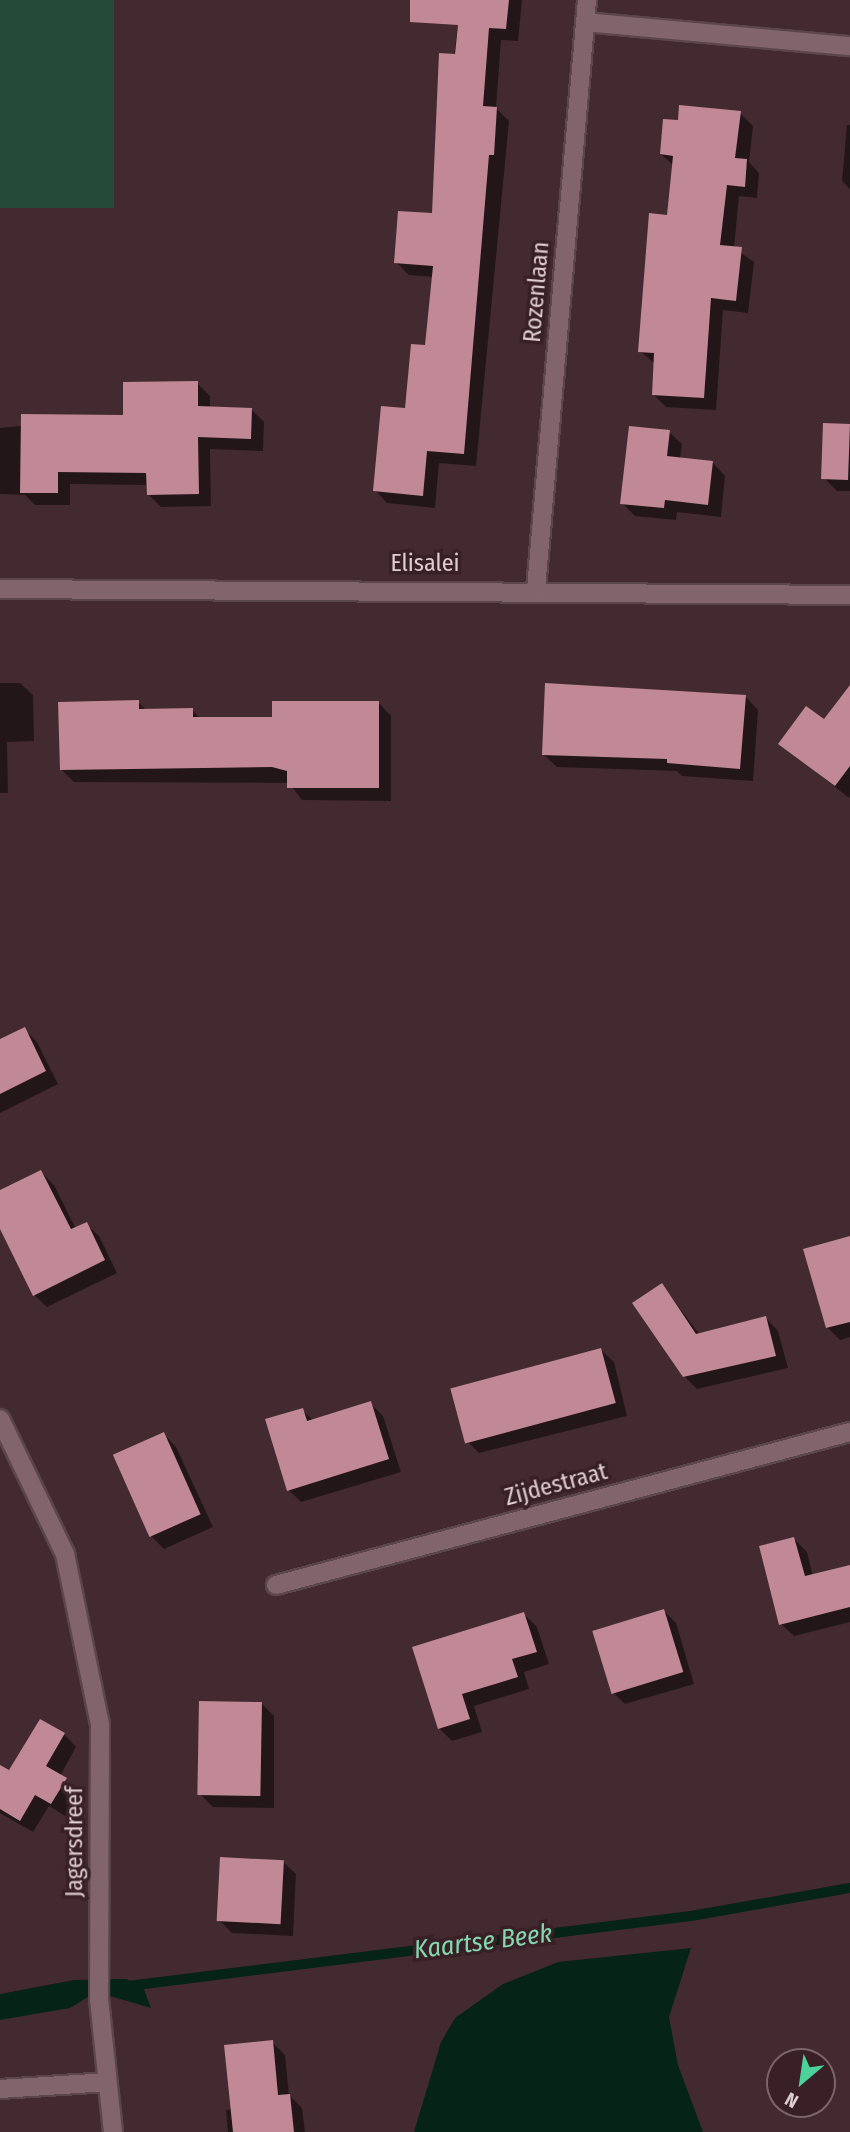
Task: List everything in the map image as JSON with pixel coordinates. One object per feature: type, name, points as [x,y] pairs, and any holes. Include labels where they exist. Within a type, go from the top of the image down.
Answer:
[{"type":"street","name":"Rozenlaan","points":[[536,589],[587,0]]},
{"type":"street","points":[[585,22],[850,46]]},
{"type":"street","name":"Elisalei","points":[[0,589],[536,589],[850,595]]},
{"type":"street","name":"Jagersdreef","points":[[0,1419],[65,1554],[100,1724],[99,1999],[113,2132]]},
{"type":"street","name":"Zijdestraat","points":[[276,1585],[850,1432]]},
{"type":"street","points":[[0,2089],[107,2082]]},
{"type":"shaded area","points":[[0,0],[114,0],[114,208],[0,208]]},
{"type":"shaded area","points":[[691,1948],[669,2017],[678,2065],[703,2132],[414,2132],[441,2042],[455,2018],[503,1984],[558,1962]]},
{"type":"shaded area","points":[[126,1979],[143,1987],[151,2008],[110,1996],[88,1997],[70,2008],[0,2020],[0,1994],[74,1980]]},
{"type":"building","points":[[410,0],[509,0],[506,29],[489,28],[483,106],[497,107],[494,155],[489,155],[464,454],[427,451],[423,496],[373,491],[381,406],[405,408],[411,344],[425,345],[433,266],[394,263],[398,211],[432,213],[439,53],[455,54],[458,25],[410,22]]},
{"type":"building","points":[[679,105],[741,111],[735,158],[747,159],[745,187],[727,185],[720,245],[742,247],[736,301],[711,298],[704,398],[652,395],[654,353],[638,352],[649,213],[667,215],[673,156],[660,154],[663,119],[678,120]]},
{"type":"building","points":[[198,381],[198,406],[252,408],[251,439],[198,437],[199,494],[147,495],[146,473],[58,472],[58,493],[20,493],[21,414],[123,415],[123,382]]},
{"type":"building","points":[[823,423],[850,424],[848,480],[821,479]]},
{"type":"building","points":[[629,426],[670,430],[667,456],[713,461],[708,505],[665,500],[664,508],[620,504]]},
{"type":"building","points":[[545,683],[746,695],[740,769],[667,763],[667,759],[542,755]]},
{"type":"building","points":[[850,685],[850,766],[835,786],[778,744],[806,706],[824,719]]},
{"type":"building","points":[[139,700],[139,709],[193,708],[193,717],[272,717],[272,701],[379,701],[379,788],[287,788],[287,771],[272,767],[60,770],[58,702]]},
{"type":"building","points":[[25,1027],[46,1071],[0,1094],[0,1039]]},
{"type":"building","points":[[41,1170],[71,1229],[87,1222],[105,1260],[33,1296],[0,1229],[0,1190]]},
{"type":"building","points":[[850,1236],[850,1322],[826,1328],[803,1249]]},
{"type":"building","points":[[662,1283],[696,1334],[766,1316],[776,1356],[683,1377],[632,1303]]},
{"type":"building","points":[[601,1348],[616,1403],[465,1443],[450,1388]]},
{"type":"building","points":[[371,1401],[389,1459],[287,1491],[265,1419],[303,1408],[307,1421]]},
{"type":"building","points":[[164,1432],[201,1514],[149,1537],[113,1455]]},
{"type":"building","points":[[794,1537],[805,1576],[850,1565],[850,1607],[779,1625],[759,1546]]},
{"type":"building","points":[[664,1609],[683,1672],[612,1694],[592,1631]]},
{"type":"building","points":[[524,1612],[537,1652],[512,1659],[518,1677],[462,1694],[470,1719],[438,1729],[412,1647]]},
{"type":"building","points":[[199,1701],[262,1702],[260,1796],[197,1795]]},
{"type":"building","points":[[40,1719],[65,1733],[46,1766],[67,1778],[51,1804],[35,1795],[20,1821],[0,1809],[0,1765],[9,1770]]},
{"type":"building","points":[[220,1857],[284,1860],[281,1924],[217,1921]]},
{"type":"building","points":[[273,2040],[278,2095],[290,2094],[294,2132],[233,2132],[224,2045]]},
{"type":"waterway","name":"Kaartse Beek","points":[[128,1986],[691,1916],[850,1888]]}]
